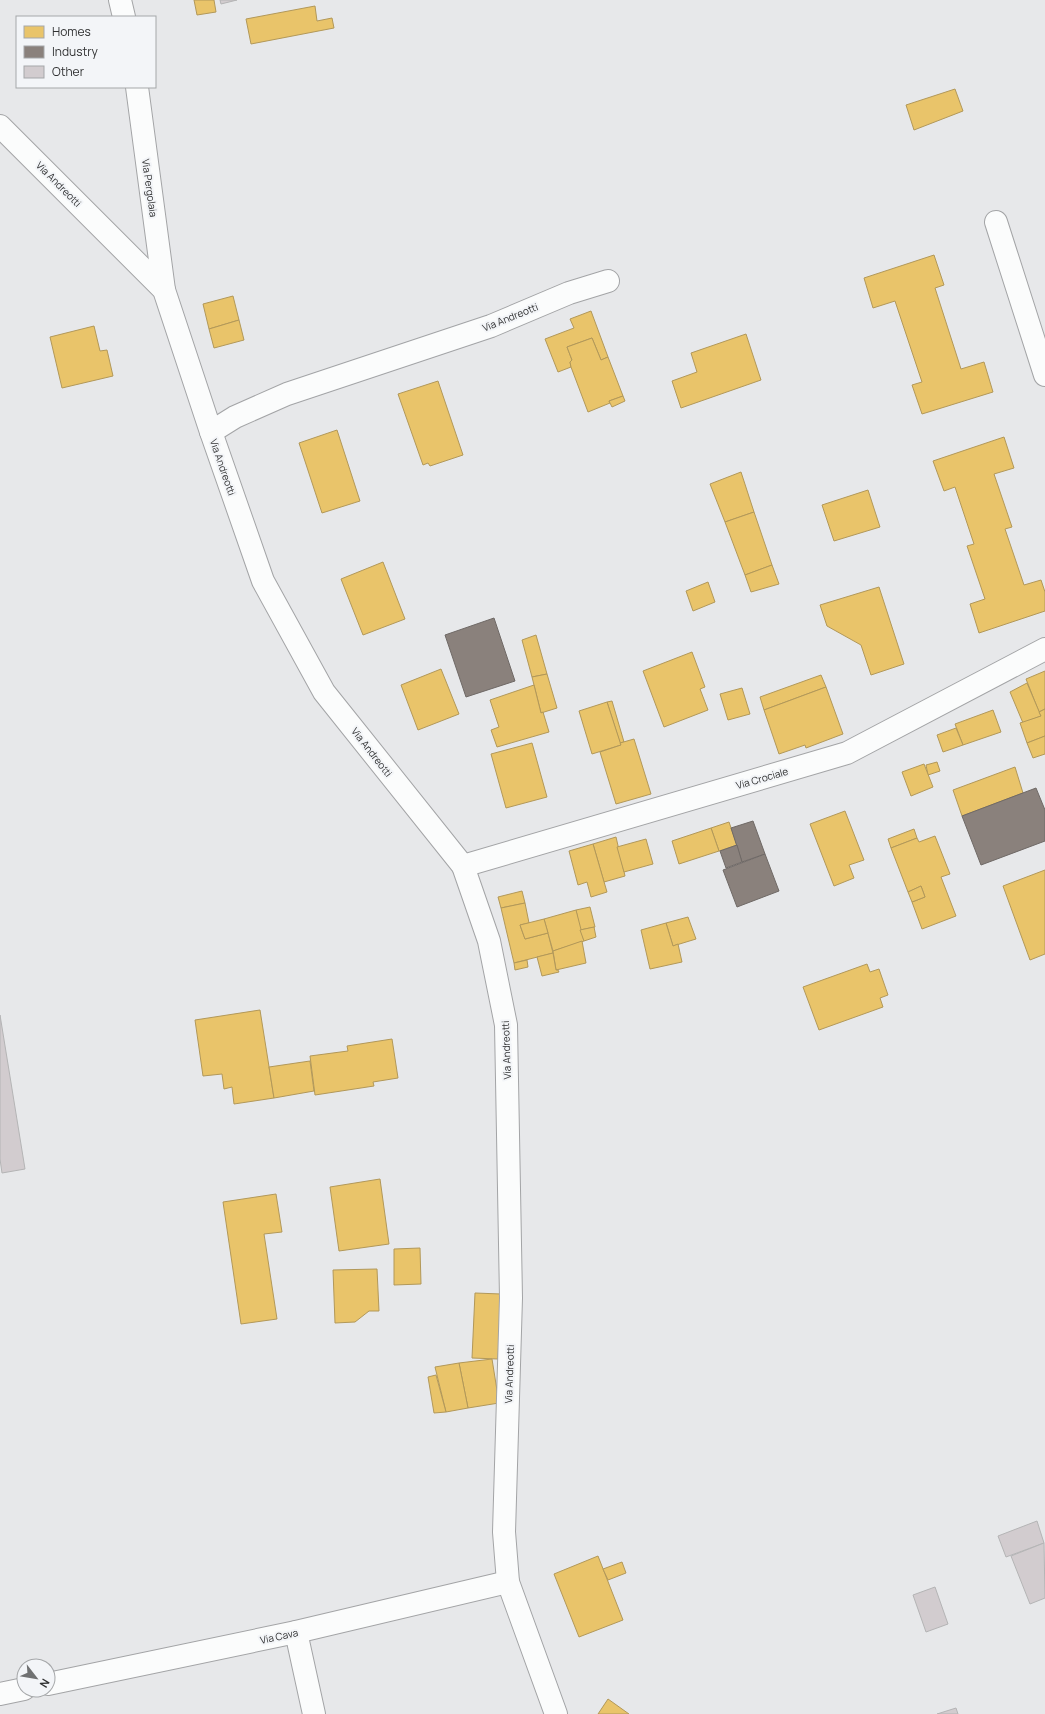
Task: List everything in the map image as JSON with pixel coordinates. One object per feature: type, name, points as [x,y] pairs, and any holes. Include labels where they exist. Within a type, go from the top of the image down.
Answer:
[{"type":"street","points":[[120,0],[124,16]]},
{"type":"street","name":"Via Pergolaia","points":[[137,88],[164,290]]},
{"type":"street","name":"Via Andreotti","points":[[0,126],[164,290],[211,432],[263,581],[324,692],[463,866],[489,941],[506,1025],[511,1298],[504,1532],[508,1582],[557,1713]]},
{"type":"street","points":[[996,222],[1045,375]]},
{"type":"street","name":"Via Andreotti","points":[[211,432],[235,417],[287,394],[491,326],[569,293],[608,281]]},
{"type":"street","name":"Via Crociale","points":[[463,866],[847,753],[1045,649]]},
{"type":"street","name":"Via Cava","points":[[56,1682],[296,1632],[508,1582]]},
{"type":"street","points":[[296,1632],[314,1714]]},
{"type":"street","points":[[0,1694],[16,1691]]},
{"type":"building: Homes","points":[[194,0],[214,0],[216,12],[197,15]]},
{"type":"building: Homes","points":[[315,6],[317,21],[332,18],[334,28],[251,44],[246,19]]},
{"type":"building: Homes","points":[[955,89],[963,111],[914,130],[906,105]]},
{"type":"building: Homes","points":[[934,255],[944,285],[935,288],[961,369],[984,362],[993,392],[922,414],[912,385],[922,382],[895,301],[873,308],[864,278]]},
{"type":"building: Homes","points":[[233,296],[239,320],[209,329],[203,304]]},
{"type":"building: Homes","points":[[591,311],[608,357],[601,360],[592,338],[567,347],[572,360],[570,362],[571,367],[558,372],[545,339],[574,328],[570,319]]},
{"type":"building: Homes","points":[[239,320],[244,340],[214,348],[209,329]]},
{"type":"building: Homes","points":[[94,326],[100,351],[107,350],[113,376],[62,388],[50,337]]},
{"type":"building: Homes","points":[[746,334],[761,380],[681,408],[672,381],[697,372],[691,353]]},
{"type":"building: Homes","points":[[592,338],[601,360],[608,357],[623,396],[609,401],[610,403],[588,412],[571,367],[570,362],[572,360],[567,347]]},
{"type":"building: Homes","points":[[438,381],[463,455],[430,466],[428,463],[423,465],[398,394]]},
{"type":"building: Homes","points":[[623,396],[625,401],[612,407],[609,401]]},
{"type":"building: Homes","points":[[337,430],[360,501],[322,513],[299,443]]},
{"type":"building: Homes","points":[[1004,437],[1014,468],[994,474],[1012,527],[1005,529],[1024,585],[1041,580],[1045,592],[1045,611],[979,633],[970,604],[985,599],[967,546],[974,544],[955,487],[944,491],[933,461]]},
{"type":"building: Homes","points":[[741,472],[754,512],[725,522],[710,484]]},
{"type":"building: Homes","points":[[868,490],[880,527],[834,541],[822,505]]},
{"type":"building: Homes","points":[[754,512],[772,565],[745,575],[725,522]]},
{"type":"building: Homes","points":[[383,562],[405,619],[363,635],[341,579]]},
{"type":"building: Homes","points":[[772,565],[779,584],[751,592],[745,575]]},
{"type":"building: Homes","points":[[708,582],[715,602],[693,611],[686,591]]},
{"type":"building: Homes","points":[[879,587],[904,664],[871,675],[861,645],[827,626],[820,605]]},
{"type":"building: Homes","points":[[536,635],[547,674],[532,677],[522,640]]},
{"type":"building: Homes","points":[[692,652],[705,687],[700,689],[708,710],[664,727],[643,671]]},
{"type":"building: Homes","points":[[441,669],[459,714],[418,730],[401,685]]},
{"type":"building: Homes","points":[[1045,671],[1045,709],[1039,712],[1026,679]]},
{"type":"building: Homes","points":[[547,674],[557,708],[541,713],[532,677]]},
{"type":"building: Homes","points":[[821,675],[826,687],[764,710],[760,697]]},
{"type":"building: Homes","points":[[1027,683],[1041,716],[1023,723],[1010,692]]},
{"type":"building: Homes","points":[[534,685],[541,713],[543,712],[549,732],[497,747],[491,730],[499,727],[490,700]]},
{"type":"building: Homes","points":[[826,687],[843,734],[806,748],[805,745],[779,754],[764,710]]},
{"type":"building: Homes","points":[[742,688],[750,714],[728,720],[720,694]]},
{"type":"building: Homes","points":[[612,701],[624,742],[620,743],[607,702]]},
{"type":"building: Homes","points":[[607,702],[621,745],[592,754],[579,711]]},
{"type":"building: Homes","points":[[1045,709],[1045,736],[1027,743],[1020,723],[1041,716],[1039,712]]},
{"type":"building: Homes","points":[[993,710],[1001,732],[963,745],[955,724]]},
{"type":"building: Homes","points":[[956,728],[963,745],[943,752],[937,735]]},
{"type":"building: Homes","points":[[1045,736],[1045,754],[1033,758],[1027,743]]},
{"type":"building: Homes","points":[[634,739],[651,794],[616,804],[600,752],[621,745],[620,743]]},
{"type":"building: Homes","points":[[532,743],[547,797],[506,808],[491,754]]},
{"type":"building: Homes","points":[[937,762],[940,771],[928,775],[926,765]]},
{"type":"building: Homes","points":[[924,764],[933,787],[911,796],[902,772]]},
{"type":"building: Homes","points":[[1015,767],[1023,793],[962,816],[953,790]]},
{"type":"building: Homes","points":[[845,811],[864,860],[849,865],[854,878],[834,886],[810,824]]},
{"type":"building: Homes","points":[[729,822],[737,845],[719,851],[711,828]]},
{"type":"building: Homes","points":[[711,828],[719,851],[679,864],[672,841]]},
{"type":"building: Homes","points":[[914,829],[917,838],[891,848],[888,839]]},
{"type":"building: Homes","points":[[935,836],[950,874],[941,877],[956,916],[922,929],[912,902],[925,897],[921,886],[908,892],[891,848],[917,838],[919,842]]},
{"type":"building: Homes","points":[[616,837],[625,876],[604,882],[593,844]]},
{"type":"building: Homes","points":[[646,839],[653,864],[624,872],[617,847]]},
{"type":"building: Homes","points":[[593,844],[607,892],[591,897],[587,882],[578,885],[569,851]]},
{"type":"building: Homes","points":[[1045,870],[1045,954],[1030,960],[1003,886]]},
{"type":"building: Homes","points":[[921,886],[925,897],[912,902],[908,892]]},
{"type":"building: Homes","points":[[522,891],[525,903],[501,908],[498,897]]},
{"type":"building: Homes","points":[[525,903],[529,923],[520,925],[525,939],[548,933],[553,953],[514,963],[501,908]]},
{"type":"building: Homes","points":[[590,907],[595,927],[580,930],[576,910]]},
{"type":"building: Homes","points":[[576,910],[584,941],[553,951],[544,919]]},
{"type":"building: Homes","points":[[688,917],[696,939],[673,946],[666,923]]},
{"type":"building: Homes","points":[[544,919],[548,933],[525,939],[520,925]]},
{"type":"building: Homes","points":[[666,923],[673,946],[678,944],[682,962],[650,969],[641,930]]},
{"type":"building: Homes","points":[[594,927],[596,937],[584,941],[580,930]]},
{"type":"building: Homes","points":[[582,941],[586,963],[556,970],[553,951]]},
{"type":"building: Homes","points":[[553,953],[556,970],[559,972],[542,976],[537,957]]},
{"type":"building: Homes","points":[[527,960],[528,967],[515,970],[514,963]]},
{"type":"building: Homes","points":[[867,964],[870,972],[879,969],[888,995],[880,998],[883,1007],[819,1030],[803,987]]},
{"type":"building: Homes","points":[[260,1010],[274,1098],[234,1104],[232,1087],[224,1089],[222,1074],[203,1076],[195,1020]]},
{"type":"building: Homes","points":[[392,1039],[398,1078],[373,1082],[374,1086],[315,1095],[310,1056],[348,1051],[347,1046]]},
{"type":"building: Homes","points":[[310,1061],[314,1091],[274,1098],[269,1067]]},
{"type":"building: Homes","points":[[380,1179],[389,1244],[339,1251],[330,1187]]},
{"type":"building: Homes","points":[[276,1194],[282,1232],[264,1234],[277,1319],[241,1324],[223,1202]]},
{"type":"building: Homes","points":[[420,1248],[421,1284],[394,1285],[394,1249]]},
{"type":"building: Homes","points":[[377,1269],[379,1311],[369,1311],[355,1322],[335,1323],[333,1270]]},
{"type":"building: Homes","points":[[475,1293],[501,1294],[498,1359],[472,1358]]},
{"type":"building: Homes","points":[[492,1359],[499,1403],[468,1408],[459,1363]]},
{"type":"building: Homes","points":[[459,1363],[468,1408],[446,1412],[435,1367]]},
{"type":"building: Homes","points":[[436,1375],[446,1412],[434,1413],[428,1377]]},
{"type":"building: Homes","points":[[598,1556],[623,1620],[579,1637],[554,1574]]},
{"type":"building: Homes","points":[[622,1562],[626,1573],[608,1580],[603,1569]]},
{"type":"building: Homes","points":[[608,1699],[629,1714],[598,1714]]},
{"type":"building: Industry","points":[[494,618],[515,681],[466,697],[445,635]]},
{"type":"building: Industry","points":[[1036,788],[1045,810],[1045,841],[981,865],[962,816]]},
{"type":"building: Industry","points":[[753,821],[765,854],[742,862],[731,828]]},
{"type":"building: Industry","points":[[737,845],[742,862],[726,868],[720,851]]},
{"type":"building: Industry","points":[[765,854],[779,891],[737,907],[723,870]]},
{"type":"building: Other","points":[[220,0],[237,0],[221,4]]},
{"type":"building: Other","points":[[0,1015],[25,1169],[2,1173],[0,1159]]},
{"type":"building: Other","points":[[1037,1521],[1044,1543],[1006,1557],[998,1536]]},
{"type":"building: Other","points":[[1044,1543],[1045,1598],[1030,1604],[1011,1556]]},
{"type":"building: Other","points":[[935,1587],[948,1624],[926,1632],[913,1595]]},
{"type":"building: Other","points":[[956,1708],[958,1714],[937,1714]]}]
